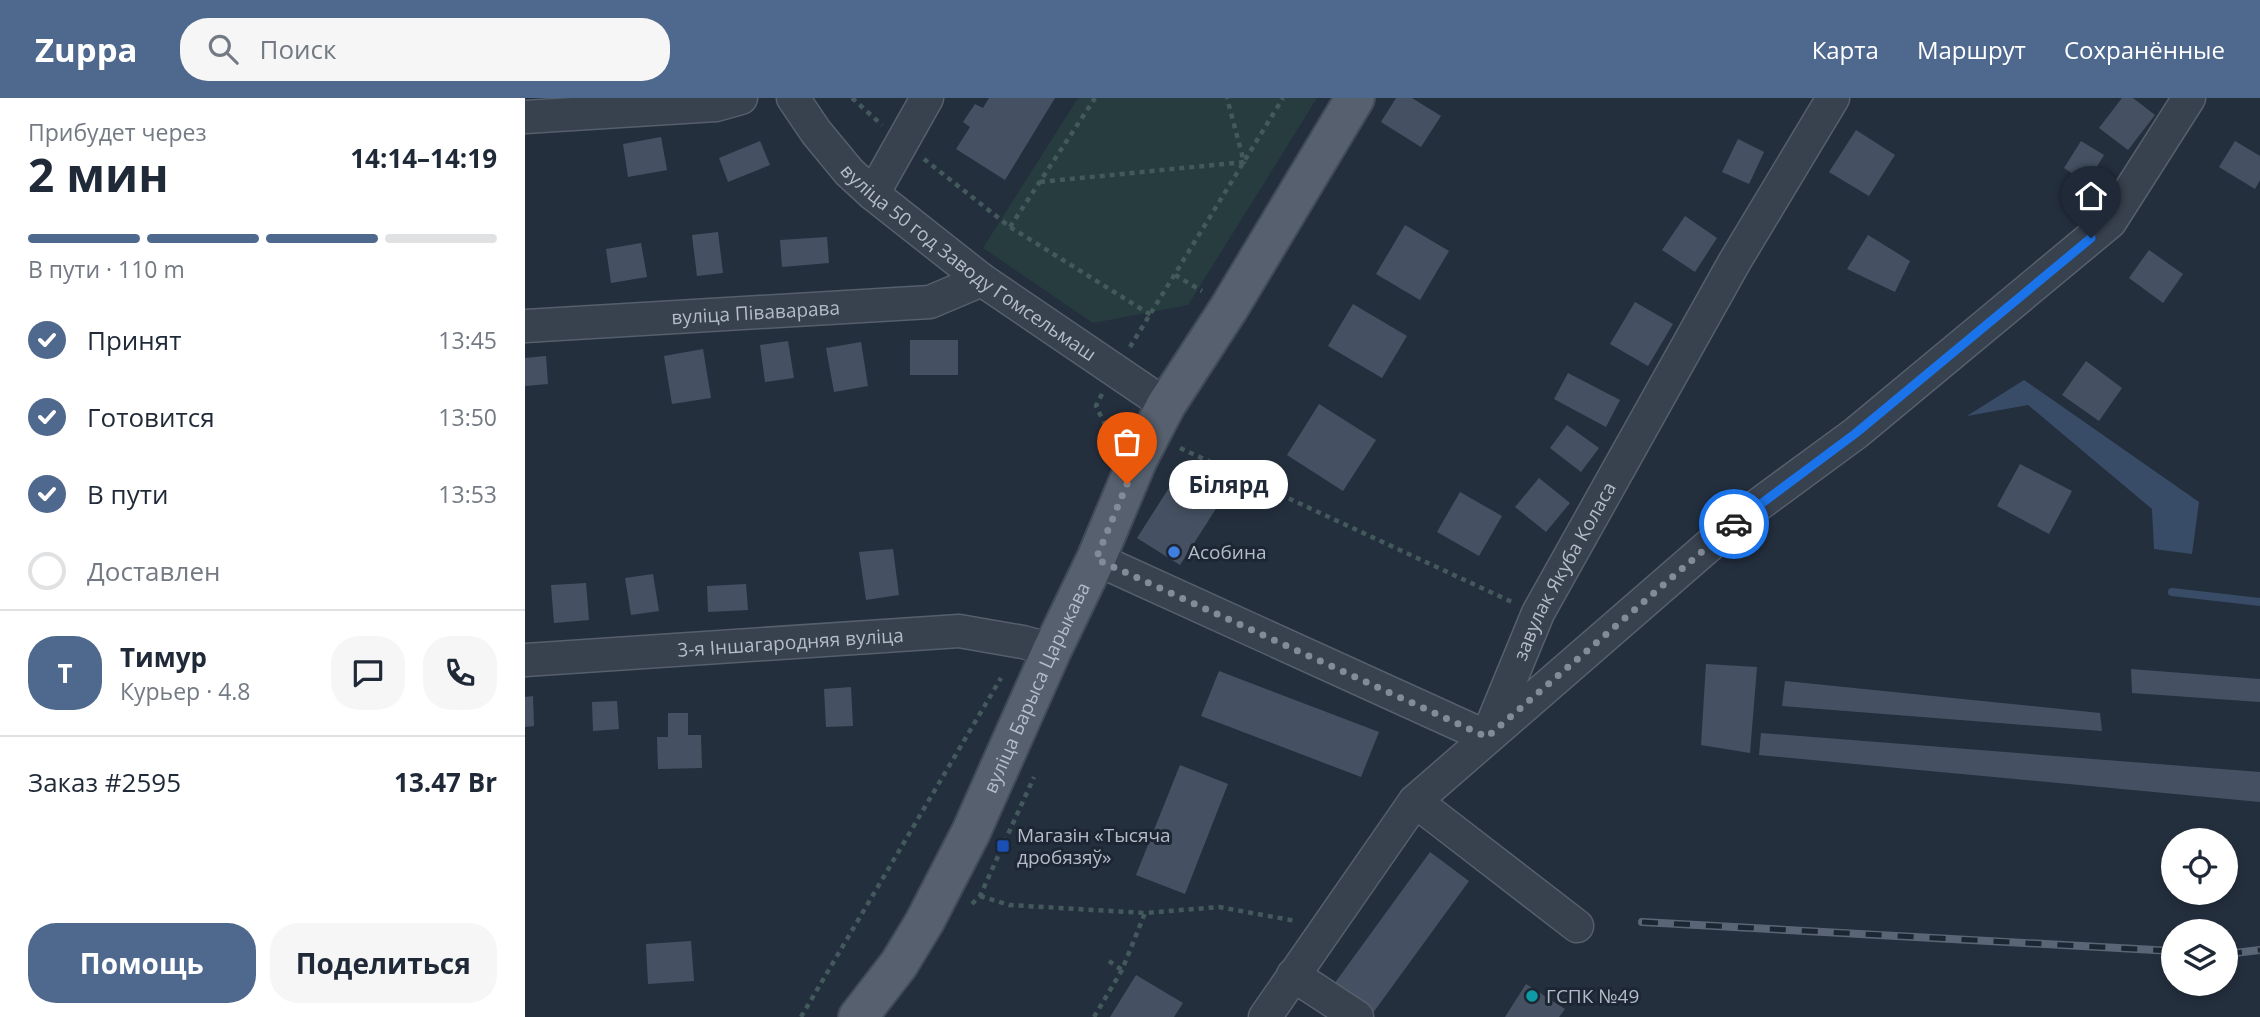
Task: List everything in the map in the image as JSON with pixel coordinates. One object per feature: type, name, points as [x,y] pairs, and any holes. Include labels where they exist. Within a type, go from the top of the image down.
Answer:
[{"type":"main road","name":"вуліца Барыса Царыкава","points":[[859,1017],[899,964],[925,921],[971,832],[1052,650],[1096,559],[1138,458],[1166,405],[1229,308],[1355,98]]},
{"type":"street","points":[[525,117],[716,105],[741,98]]},
{"type":"street","name":"вуліца 50 год Заводу Гомсельмаш","points":[[793,98],[849,172],[873,194],[982,280],[1166,405]]},
{"type":"street","points":[[873,194],[927,98]]},
{"type":"street","name":"завулак Якуба Коласа","points":[[1265,1017],[1415,801],[1487,737],[1538,613],[1735,261],[1833,98]]},
{"type":"street","points":[[1096,559],[1487,737],[1743,516],[1856,433],[2110,222],[2189,98]]},
{"type":"street","name":"вуліца Піваварава","points":[[525,326],[930,302],[982,280]]},
{"type":"street","name":"3-я Іншагародняя вуліца","points":[[525,660],[959,631],[1052,650]]},
{"type":"street","points":[[1415,801],[1577,926]]},
{"type":"street","points":[[1293,975],[1357,1017]]},
{"type":"path","points":[[852,98],[970,198],[1010,227],[1151,315]]},
{"type":"path","points":[[1010,227],[1095,98]]},
{"type":"path","points":[[1227,98],[1244,162]]},
{"type":"path","points":[[1112,440],[1096,406],[1115,370],[1283,98]]},
{"type":"path","points":[[1040,182],[1244,162]]},
{"type":"path","points":[[1176,446],[1538,613]]},
{"type":"path","points":[[980,896],[1009,905],[1145,913],[1219,907],[1299,921]]},
{"type":"path","points":[[1094,1017],[1122,970],[1145,913]]},
{"type":"path","points":[[1109,961],[1122,970]]},
{"type":"green space","points":[[1078,98],[1317,98],[1188,305],[1093,323],[983,248]]},
{"type":"water","points":[[2024,380],[2199,502],[2192,554],[2154,549],[2152,509],[2028,405],[1967,416]]},
{"type":"building","points":[[989,98],[1055,98],[1005,180],[956,149],[970,127],[963,122],[975,104],[983,108]]},
{"type":"building","points":[[1396,98],[1412,98],[1441,116],[1421,147],[1381,122]]},
{"type":"building","points":[[2122,98],[2133,98],[2155,115],[2128,150],[2099,128]]},
{"type":"building","points":[[1856,130],[1895,155],[1869,196],[1829,172]]},
{"type":"building","points":[[661,137],[667,170],[628,177],[623,144]]},
{"type":"building","points":[[1738,139],[1764,152],[1749,184],[1722,172]]},
{"type":"building","points":[[760,141],[770,165],[728,182],[719,158]]},
{"type":"building","points":[[2081,141],[2104,155],[2087,183],[2064,168]]},
{"type":"building","points":[[2235,141],[2260,156],[2260,180],[2255,189],[2219,167]]},
{"type":"building","points":[[1685,216],[1717,238],[1695,272],[1662,250]]},
{"type":"building","points":[[1405,225],[1449,251],[1420,300],[1376,274]]},
{"type":"building","points":[[718,232],[723,273],[697,276],[692,235]]},
{"type":"building","points":[[1868,235],[1910,261],[1895,292],[1847,269]]},
{"type":"building","points":[[827,237],[829,263],[782,267],[780,240]]},
{"type":"building","points":[[641,243],[647,277],[611,283],[606,249]]},
{"type":"building","points":[[2149,250],[2183,274],[2163,303],[2129,278]]},
{"type":"building","points":[[1635,302],[1673,324],[1648,366],[1610,344]]},
{"type":"building","points":[[1353,304],[1407,336],[1382,378],[1328,346]]},
{"type":"building","points":[[910,340],[958,340],[958,375],[910,375]]},
{"type":"building","points":[[788,341],[794,378],[765,382],[760,345]]},
{"type":"building","points":[[861,342],[868,386],[834,392],[826,348]]},
{"type":"building","points":[[703,349],[711,398],[672,404],[664,356]]},
{"type":"building","points":[[546,356],[548,384],[525,386],[525,358]]},
{"type":"building","points":[[2086,361],[2122,388],[2099,421],[2062,395]]},
{"type":"building","points":[[1568,373],[1620,400],[1606,427],[1554,399]]},
{"type":"building","points":[[1319,404],[1376,440],[1343,491],[1287,455]]},
{"type":"building","points":[[1567,425],[1599,448],[1581,472],[1550,448]]},
{"type":"building","points":[[2020,464],[2072,491],[2049,534],[1997,506]]},
{"type":"building","points":[[1176,477],[1219,504],[1180,565],[1137,538]]},
{"type":"building","points":[[1539,478],[1570,503],[1546,532],[1515,507]]},
{"type":"building","points":[[1460,492],[1502,516],[1479,556],[1437,532]]},
{"type":"building","points":[[893,549],[899,595],[866,600],[859,552]]},
{"type":"building","points":[[653,574],[659,611],[631,615],[625,578]]},
{"type":"building","points":[[586,583],[589,620],[554,623],[551,585]]},
{"type":"building","points":[[746,584],[748,610],[708,612],[707,586]]},
{"type":"building","points":[[1706,664],[1757,667],[1750,753],[1701,745]]},
{"type":"building","points":[[2131,669],[2260,679],[2260,702],[2132,693]]},
{"type":"building","points":[[1219,671],[1379,732],[1361,777],[1201,716]]},
{"type":"building","points":[[1785,681],[2100,713],[2102,731],[1782,706]]},
{"type":"building","points":[[851,687],[853,726],[826,727],[824,689]]},
{"type":"building","points":[[533,696],[534,726],[525,727],[525,697]]},
{"type":"building","points":[[617,701],[619,729],[593,731],[592,702]]},
{"type":"building","points":[[668,713],[688,713],[688,735],[701,735],[702,768],[658,769],[657,737],[668,737]]},
{"type":"building","points":[[1761,733],[2260,772],[2260,802],[1759,755]]},
{"type":"building","points":[[1180,765],[1228,784],[1185,894],[1136,875]]},
{"type":"building","points":[[1430,852],[1469,881],[1370,1017],[1329,991]]},
{"type":"building","points":[[691,941],[694,981],[648,984],[646,944]]},
{"type":"building","points":[[1136,975],[1183,1003],[1174,1017],[1110,1017]]},
{"type":"building","name":"ГСПК №49","points":[[1526,984],[1565,1009],[1559,1017],[1505,1017]]},
{"type":"waterway","points":[[2172,592],[2260,602]]},
{"type":"railway","points":[[1642,922],[2161,950]]},
{"type":"railway","points":[[2238,953],[2260,950]]},
{"type":"way so far","points":[[1127,484],[1096,559],[1487,737],[1734,524]]},
{"type":"place","name":"Білярд","points":[[1127,484]]},
{"type":"place","name":"Асобина","points":[[1174,552]]},
{"type":"place","name":"Магазін «Тысяча дробязяў»","points":[[1003,846]]},
{"type":"place","name":"ГСПК №49","points":[[1532,996]]},
{"type":"route","points":[[1734,524],[1856,433],[2091,238]]}]
